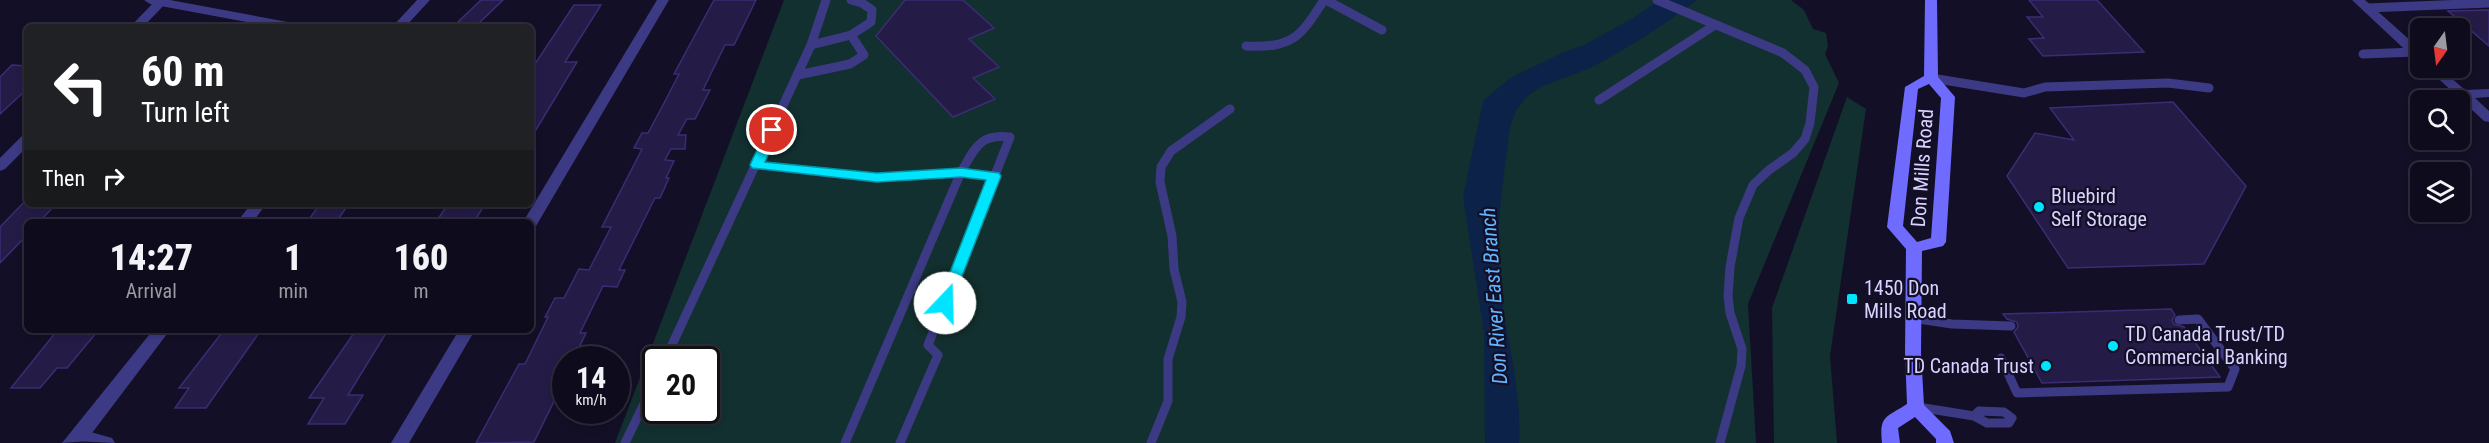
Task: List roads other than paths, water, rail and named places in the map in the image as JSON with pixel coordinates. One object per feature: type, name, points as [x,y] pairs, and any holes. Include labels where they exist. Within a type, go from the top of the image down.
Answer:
[{"type":"main road","points":[[1931,0],[1931,78]]},
{"type":"main road","name":"Don Mills Road","points":[[1914,248],[1938,242],[1948,97],[1931,78],[1912,87],[1895,227],[1914,248],[1912,318],[1916,407]]},
{"type":"main road","points":[[1891,443],[1889,425],[1916,407],[1944,436],[1945,443]]},
{"type":"street","points":[[401,24],[424,0]]},
{"type":"street","points":[[533,219],[663,0]]},
{"type":"street","points":[[139,24],[158,1],[277,24]]},
{"type":"street","points":[[2362,4],[2410,47]]},
{"type":"street","points":[[2444,78],[2458,90]]},
{"type":"street","points":[[2470,94],[2489,93]]},
{"type":"street","points":[[2470,101],[2489,118]]},
{"type":"street","points":[[0,166],[24,142]]},
{"type":"street","points":[[247,219],[257,207]]},
{"type":"street","points":[[76,440],[160,333]]},
{"type":"street","points":[[400,443],[465,333]]},
{"type":"street","points":[[76,440],[106,443]]},
{"type":"lane","points":[[671,346],[798,75],[826,0]]},
{"type":"lane","points":[[811,45],[851,36],[871,22],[872,10],[862,3],[851,0]]},
{"type":"lane","points":[[1246,46],[1283,42],[1301,34],[1325,0],[1382,30]]},
{"type":"lane","points":[[1657,0],[1783,53],[1813,78],[1814,92],[1806,138],[1792,154],[1761,174],[1746,195],[1728,279],[1729,307],[1743,352],[1740,372],[1721,428],[1720,443]]},
{"type":"lane","points":[[2362,4],[2489,3]]},
{"type":"lane","points":[[1599,100],[1715,25]]},
{"type":"lane","points":[[798,75],[850,64],[864,54],[851,36]]},
{"type":"lane","points":[[2363,54],[2410,54]]},
{"type":"lane","points":[[1931,78],[2024,93],[2045,87],[2168,83],[2209,88]]},
{"type":"lane","points":[[1151,443],[1168,401],[1168,359],[1181,317],[1182,302],[1174,268],[1172,236],[1160,182],[1161,167],[1171,152],[1230,109]]},
{"type":"lane","points":[[845,443],[961,172],[984,138],[994,134],[1010,137],[928,345],[938,355],[900,443]]},
{"type":"lane","points":[[757,165],[877,178],[961,172],[994,176]]},
{"type":"lane","points":[[1912,318],[1952,324],[2011,326]]},
{"type":"lane","points":[[2001,358],[2017,393],[2228,387],[2235,369],[2198,319],[2179,320]]},
{"type":"lane","points":[[1916,407],[1974,416]]},
{"type":"lane","points":[[625,443],[642,408]]},
{"type":"water","name":"Don River East Branch","points":[[1659,0],[1697,0],[1647,35],[1607,59],[1534,92],[1522,103],[1513,117],[1502,190],[1498,253],[1500,285],[1516,383],[1519,443],[1485,443],[1484,332],[1463,197],[1483,101],[1510,78],[1584,45],[1633,18]]},
{"type":"place","name":"Bluebird Self Storage","points":[[2039,207]]},
{"type":"place","name":"1450 Don Mills Road","points":[[1852,299]]},
{"type":"place","name":"TD Canada Trust/TD Commercial Banking","points":[[2113,346]]},
{"type":"place","name":"TD Canada Trust","points":[[2046,366]]}]
